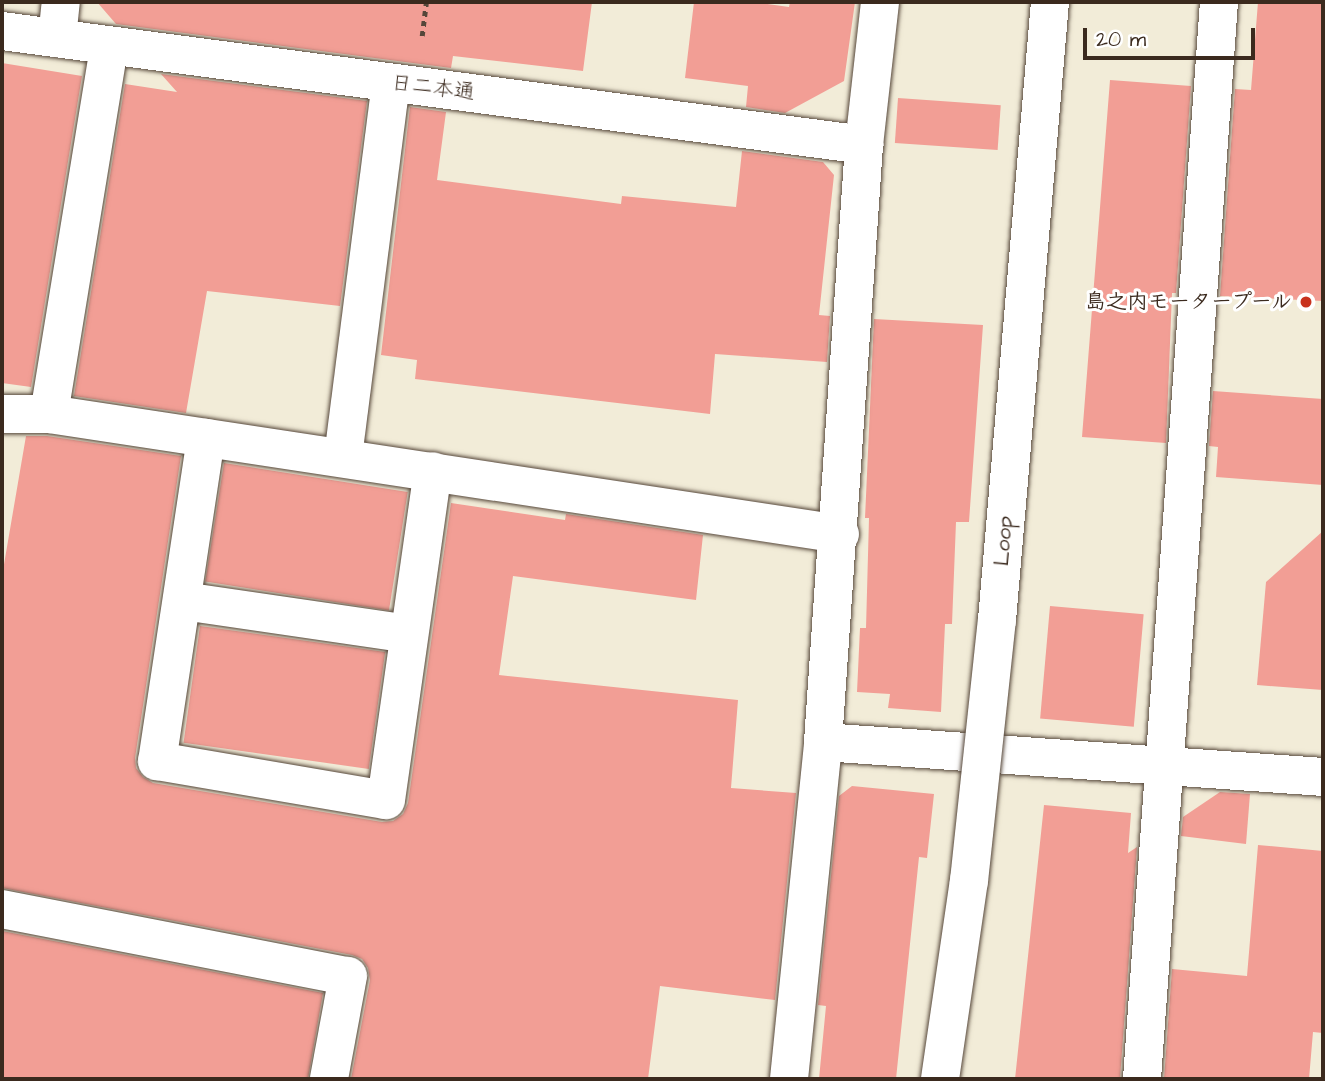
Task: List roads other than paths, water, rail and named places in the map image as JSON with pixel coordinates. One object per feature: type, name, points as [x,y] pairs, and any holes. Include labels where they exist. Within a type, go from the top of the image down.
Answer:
[{"type":"main road","points":[[789,1079],[823,742],[840,534],[864,145],[880,2]]},
{"type":"main road","name":"Loop","points":[[940,1079],[970,881],[991,675],[1050,2]]},
{"type":"main road","points":[[1142,1079],[1219,2]]},
{"type":"main road","name":"日二本通","points":[[2,31],[59,20],[109,46],[864,145]]},
{"type":"main road","points":[[49,414],[109,46]]},
{"type":"main road","points":[[343,457],[391,83]]},
{"type":"main road","points":[[2,414],[49,414],[840,534]]},
{"type":"main road","points":[[206,438],[157,761],[386,800],[433,471]]},
{"type":"main road","points":[[183,601],[408,634]]},
{"type":"main road","points":[[823,742],[1323,777]]},
{"type":"main road","points":[[2,909],[348,976],[329,1079]]},
{"type":"place","name":"島之内モータープール","points":[[1306,302]]}]
